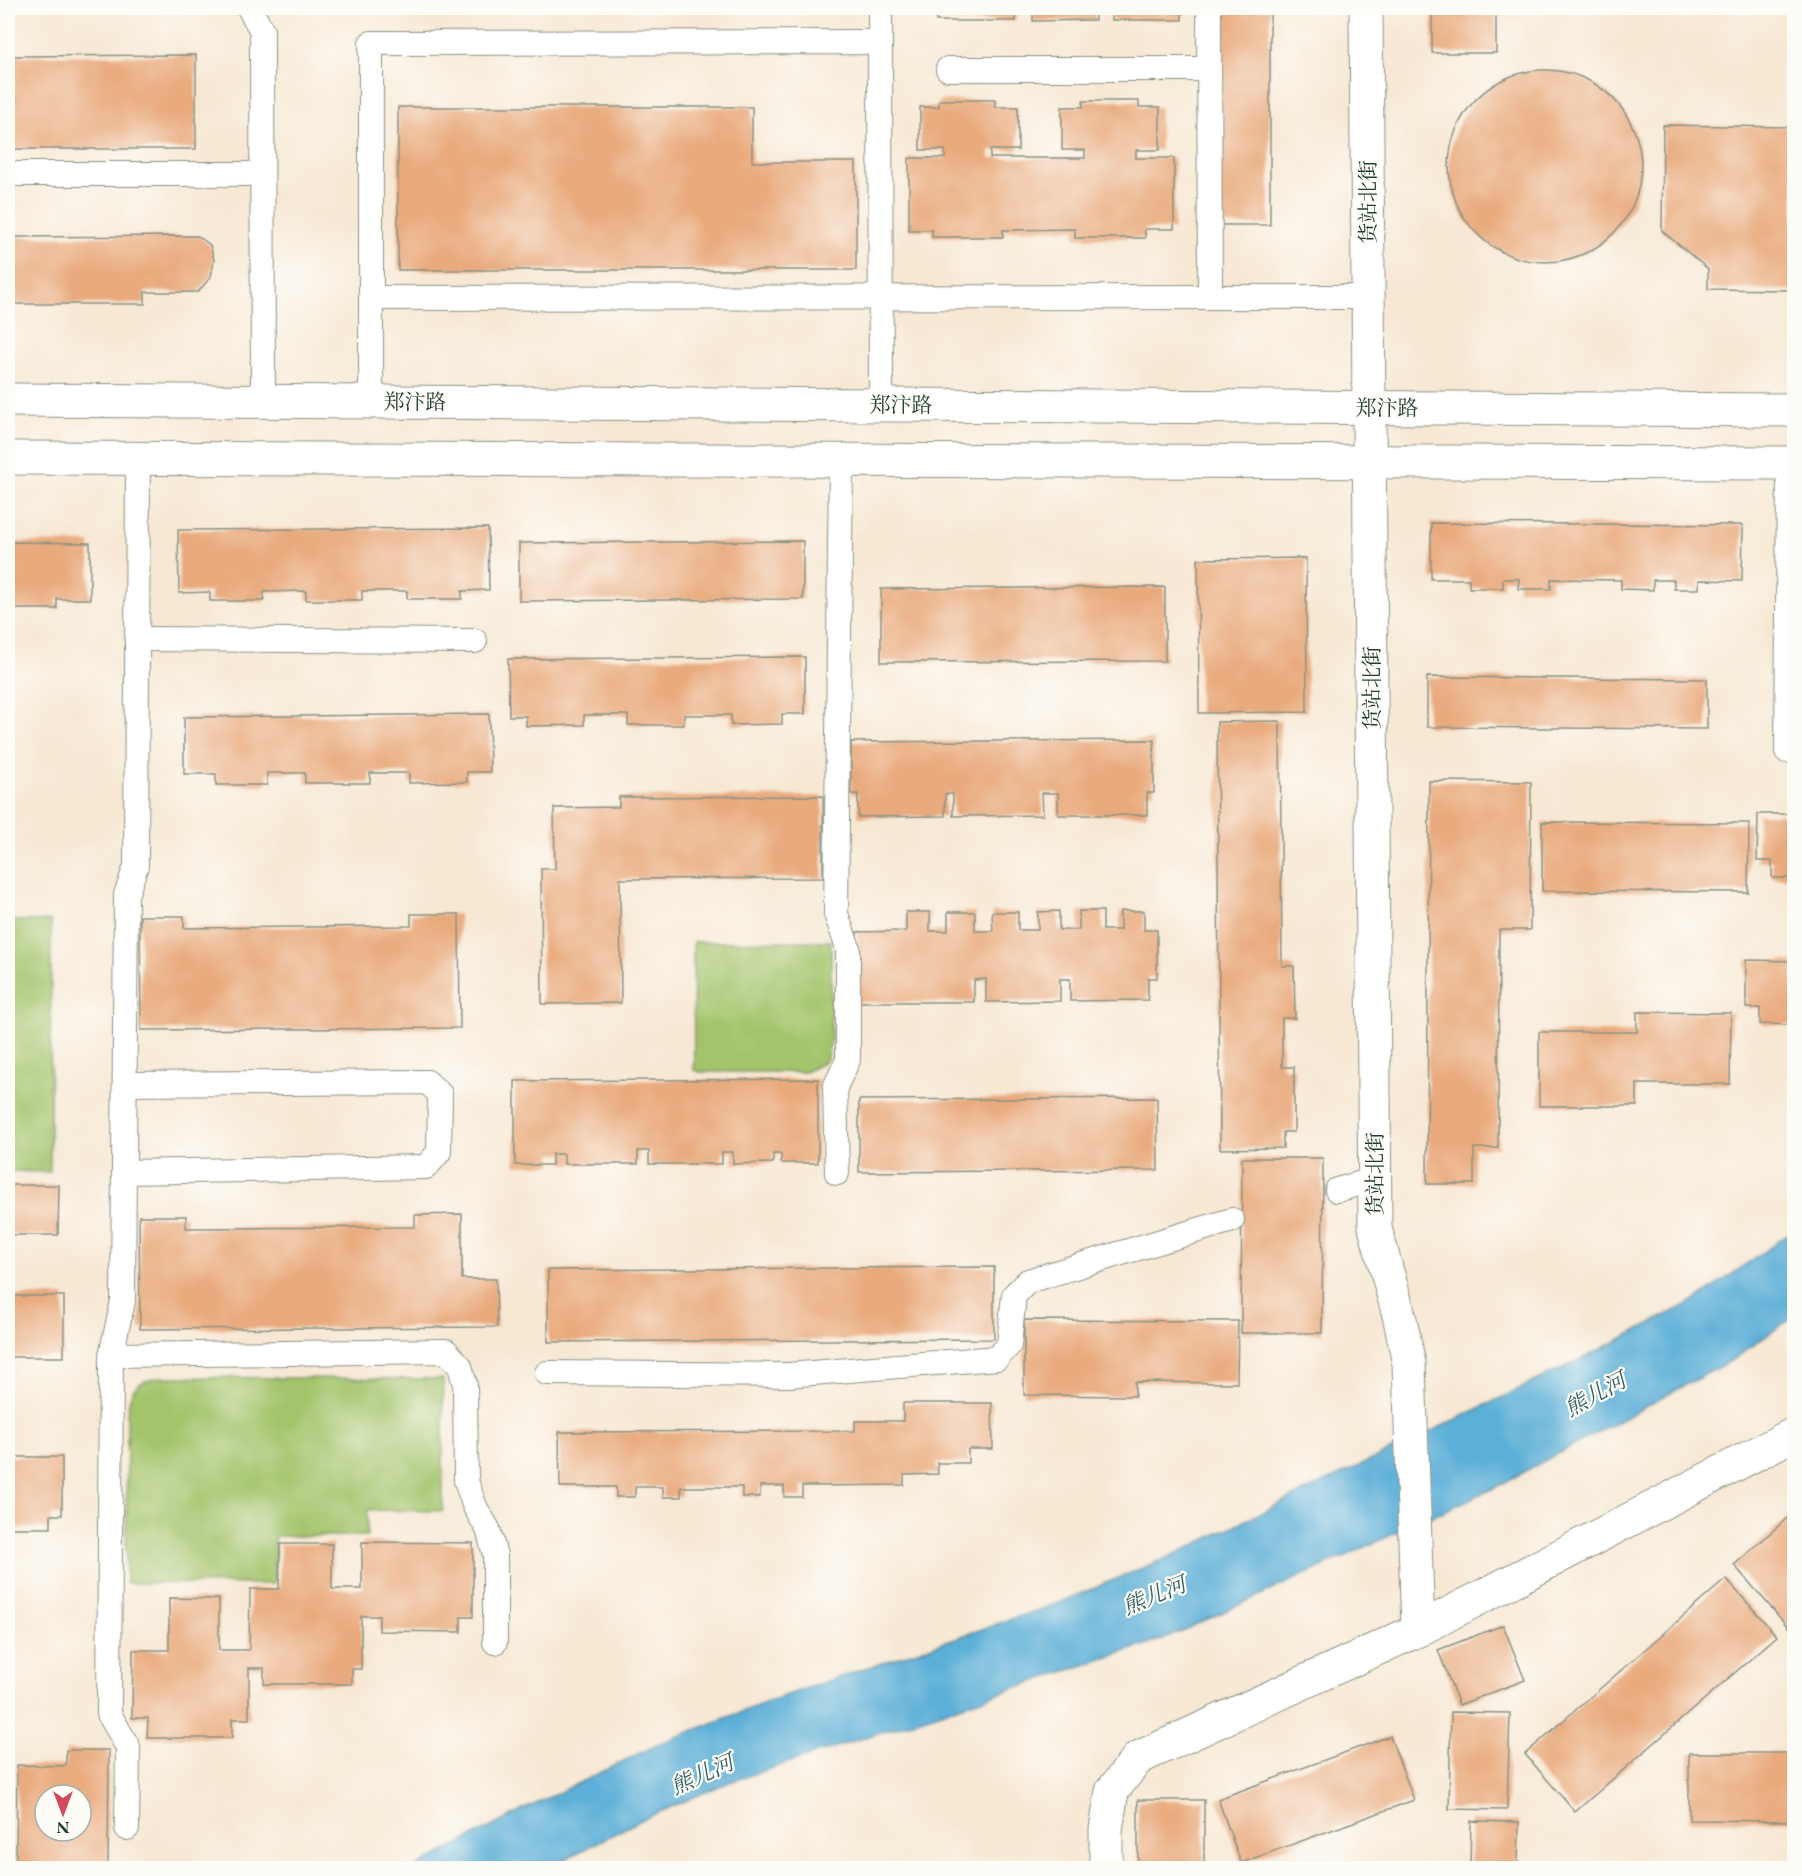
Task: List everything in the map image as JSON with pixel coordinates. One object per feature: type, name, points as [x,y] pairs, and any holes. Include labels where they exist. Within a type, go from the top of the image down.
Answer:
[{"type":"main road","name":"货站北街","points":[[1366,8],[1375,1228],[1400,1319],[1409,1364],[1418,1630]]},
{"type":"main road","name":"郑汴路","points":[[8,400],[1794,410]]},
{"type":"main road","points":[[8,458],[1792,463]]},
{"type":"main road","points":[[1106,1869],[1106,1830],[1112,1791],[1138,1758],[1418,1630],[1794,1434]]},
{"type":"lane","points":[[249,8],[262,31],[263,402]]},
{"type":"lane","points":[[880,8],[881,405]]},
{"type":"lane","points":[[1209,8],[1210,297]]},
{"type":"lane","points":[[371,402],[371,43],[880,42]]},
{"type":"lane","points":[[948,69],[1209,69]]},
{"type":"lane","points":[[8,174],[262,174]]},
{"type":"lane","points":[[371,298],[1369,297]]},
{"type":"lane","points":[[127,1828],[128,1747],[109,1714],[111,1355],[123,1301],[126,895],[136,866],[138,458]]},
{"type":"lane","points":[[837,1173],[835,1087],[848,1060],[848,948],[836,914],[841,460]]},
{"type":"lane","points":[[1792,463],[1787,751],[1794,751]]},
{"type":"lane","points":[[137,639],[475,641]]},
{"type":"lane","points":[[124,1172],[426,1167],[439,1152],[440,1094],[427,1082],[125,1084]]},
{"type":"lane","points":[[1337,1190],[1375,1179]]},
{"type":"lane","points":[[547,1373],[788,1375],[997,1358],[1010,1345],[1014,1295],[1028,1281],[1232,1220]]},
{"type":"lane","points":[[111,1355],[447,1351],[460,1366],[465,1385],[466,1481],[475,1507],[488,1529],[495,1555],[495,1642]]},
{"type":"green space","points":[[8,921],[51,921],[50,1172],[8,1171]]},
{"type":"green space","points":[[831,941],[831,1040],[826,1061],[805,1072],[700,1072],[694,1070],[693,942]]},
{"type":"green space","points":[[160,1377],[443,1379],[443,1511],[367,1510],[367,1536],[275,1536],[274,1584],[126,1583],[127,1413],[130,1397],[135,1388],[139,1384]]},
{"type":"water","name":"熊儿河","points":[[1794,1230],[1794,1316],[1734,1359],[1494,1488],[1169,1637],[724,1784],[639,1821],[548,1868],[414,1868],[523,1810],[663,1742],[775,1699],[1053,1605],[1169,1557],[1588,1356],[1697,1299]]},
{"type":"building","points":[[936,8],[1016,8],[1016,21],[936,21]]},
{"type":"building","points":[[1033,8],[1095,8],[1095,20],[1033,21]]},
{"type":"building","points":[[1112,8],[1182,8],[1182,20],[1112,20]]},
{"type":"building","points":[[1219,8],[1270,8],[1270,225],[1219,225]]},
{"type":"building","points":[[1432,8],[1496,8],[1496,53],[1432,53]]},
{"type":"building","points":[[196,55],[196,149],[8,149],[8,56]]},
{"type":"building","points":[[1554,70],[1564,71],[1590,81],[1606,91],[1620,105],[1634,129],[1640,147],[1640,185],[1634,203],[1620,227],[1606,241],[1582,255],[1564,261],[1536,262],[1526,261],[1500,251],[1484,241],[1470,227],[1456,203],[1450,185],[1449,157],[1450,147],[1460,121],[1470,105],[1484,91],[1508,77],[1526,71]]},
{"type":"building","points":[[939,100],[995,100],[995,107],[1018,107],[1018,150],[990,150],[990,158],[1085,158],[1085,150],[1062,150],[1062,107],[1083,107],[1083,101],[1139,101],[1139,107],[1160,107],[1160,150],[1136,150],[1136,158],[1174,158],[1174,229],[1145,229],[1145,238],[1075,238],[1075,229],[1003,230],[1003,237],[932,237],[932,230],[909,230],[909,158],[945,158],[945,150],[920,150],[920,107],[939,107]]},
{"type":"building","points":[[398,107],[752,107],[752,162],[856,162],[856,270],[398,270]]},
{"type":"building","points":[[1663,125],[1794,127],[1794,290],[1708,289],[1708,269],[1662,231]]},
{"type":"building","points":[[198,236],[210,245],[214,260],[211,277],[198,292],[145,292],[145,304],[8,304],[8,237]]},
{"type":"building","points":[[1431,523],[1743,525],[1742,581],[1699,580],[1699,589],[1674,589],[1674,580],[1653,580],[1653,590],[1621,589],[1621,580],[1551,579],[1551,589],[1518,589],[1519,579],[1503,579],[1503,588],[1469,588],[1469,579],[1431,579]]},
{"type":"building","points":[[488,528],[489,590],[462,591],[462,599],[407,599],[407,591],[362,591],[362,600],[306,600],[306,591],[264,592],[264,601],[210,601],[210,592],[179,593],[178,530]]},
{"type":"building","points":[[803,541],[803,599],[519,601],[519,543]]},
{"type":"building","points":[[8,542],[90,543],[90,599],[57,599],[57,609],[8,609]]},
{"type":"building","points":[[1306,558],[1307,712],[1199,713],[1198,559]]},
{"type":"building","points":[[1165,587],[1165,661],[881,662],[881,589]]},
{"type":"building","points":[[805,657],[805,714],[782,714],[782,724],[731,725],[731,715],[684,715],[684,725],[628,725],[628,715],[584,715],[584,725],[526,726],[526,716],[509,716],[508,659]]},
{"type":"building","points":[[1427,677],[1707,679],[1707,729],[1427,727]]},
{"type":"building","points":[[489,714],[490,772],[467,772],[467,782],[409,783],[409,773],[370,773],[370,783],[305,783],[305,773],[267,773],[267,785],[216,785],[216,774],[184,774],[184,717]]},
{"type":"building","points":[[1280,721],[1282,966],[1294,966],[1295,1018],[1282,1018],[1282,1067],[1294,1067],[1294,1132],[1283,1132],[1283,1148],[1220,1149],[1217,722]]},
{"type":"building","points":[[1154,740],[1154,793],[1147,793],[1147,815],[1058,815],[1058,793],[1042,793],[1043,815],[953,816],[953,794],[945,794],[945,816],[858,817],[858,794],[851,794],[851,742]]},
{"type":"building","points":[[1429,781],[1531,782],[1530,930],[1499,930],[1498,1148],[1474,1148],[1474,1184],[1427,1184]]},
{"type":"building","points":[[823,796],[823,878],[620,879],[621,1003],[542,1004],[541,869],[555,869],[554,808],[619,807],[619,797]]},
{"type":"building","points":[[1758,814],[1794,814],[1794,878],[1772,878],[1772,861],[1757,861]]},
{"type":"building","points":[[1542,822],[1749,823],[1748,892],[1542,891]]},
{"type":"building","points":[[1059,911],[1059,930],[1079,930],[1079,911],[1103,911],[1103,930],[1120,930],[1120,911],[1144,911],[1144,930],[1157,930],[1157,978],[1148,978],[1148,1000],[1070,1001],[1070,979],[1060,979],[1060,1001],[986,1002],[986,979],[974,980],[974,1002],[858,1002],[857,932],[906,931],[906,912],[930,912],[930,931],[948,931],[948,912],[975,912],[975,931],[993,931],[992,912],[1018,912],[1018,930],[1038,930],[1038,912]]},
{"type":"building","points":[[411,914],[459,914],[460,1028],[141,1030],[140,916],[184,916],[184,928],[411,926]]},
{"type":"building","points":[[1746,960],[1794,961],[1794,1025],[1760,1024],[1760,1008],[1746,1008]]},
{"type":"building","points":[[1637,1012],[1731,1013],[1730,1084],[1637,1084],[1637,1106],[1539,1106],[1539,1032],[1637,1032]]},
{"type":"building","points":[[818,1079],[818,1163],[781,1163],[781,1154],[773,1154],[773,1163],[733,1164],[733,1152],[722,1152],[722,1164],[649,1164],[649,1151],[638,1151],[638,1164],[564,1164],[564,1154],[552,1154],[552,1165],[515,1165],[515,1081]]},
{"type":"building","points":[[1157,1098],[1158,1170],[859,1172],[859,1100]]},
{"type":"building","points":[[1242,1158],[1323,1158],[1322,1333],[1241,1333]]},
{"type":"building","points":[[8,1185],[59,1185],[58,1235],[8,1235]]},
{"type":"building","points":[[462,1214],[462,1279],[496,1279],[497,1327],[140,1329],[139,1216],[186,1216],[186,1228],[415,1227],[415,1215]]},
{"type":"building","points":[[994,1267],[994,1339],[548,1342],[548,1270]]},
{"type":"building","points":[[8,1296],[64,1296],[64,1357],[8,1357]]},
{"type":"building","points":[[1024,1320],[1238,1321],[1237,1383],[1135,1382],[1135,1396],[1024,1395]]},
{"type":"building","points":[[903,1403],[992,1403],[993,1449],[968,1449],[968,1463],[937,1463],[938,1474],[904,1475],[904,1485],[802,1486],[802,1497],[784,1497],[784,1486],[760,1486],[760,1497],[742,1497],[742,1487],[681,1487],[681,1497],[663,1497],[663,1487],[635,1487],[635,1497],[616,1497],[616,1487],[560,1487],[559,1432],[855,1431],[855,1421],[903,1421]]},
{"type":"building","points":[[8,1457],[62,1457],[62,1515],[51,1515],[51,1528],[8,1528]]},
{"type":"building","points":[[1794,1512],[1794,1624],[1790,1629],[1734,1565]]},
{"type":"building","points":[[362,1542],[473,1543],[473,1617],[461,1617],[461,1632],[379,1631],[379,1616],[361,1616],[361,1669],[352,1669],[352,1684],[264,1684],[264,1668],[249,1668],[249,1719],[232,1719],[232,1738],[147,1738],[148,1718],[132,1718],[133,1650],[169,1650],[169,1598],[219,1599],[219,1650],[249,1650],[250,1589],[279,1589],[280,1544],[332,1544],[332,1589],[362,1589]]},
{"type":"building","points":[[1726,1579],[1777,1636],[1575,1812],[1525,1754]]},
{"type":"building","points":[[1503,1625],[1525,1680],[1459,1705],[1438,1650]]},
{"type":"building","points":[[1451,1712],[1510,1713],[1507,1810],[1449,1809]]},
{"type":"building","points":[[1390,1736],[1414,1800],[1241,1863],[1218,1799]]},
{"type":"building","points":[[66,1750],[109,1750],[108,1868],[16,1868],[17,1765],[66,1766]]},
{"type":"building","points":[[1689,1753],[1794,1753],[1794,1821],[1689,1820]]},
{"type":"building","points":[[1138,1800],[1204,1800],[1204,1868],[1138,1868]]},
{"type":"building","points":[[1471,1821],[1519,1822],[1518,1868],[1470,1868]]}]
